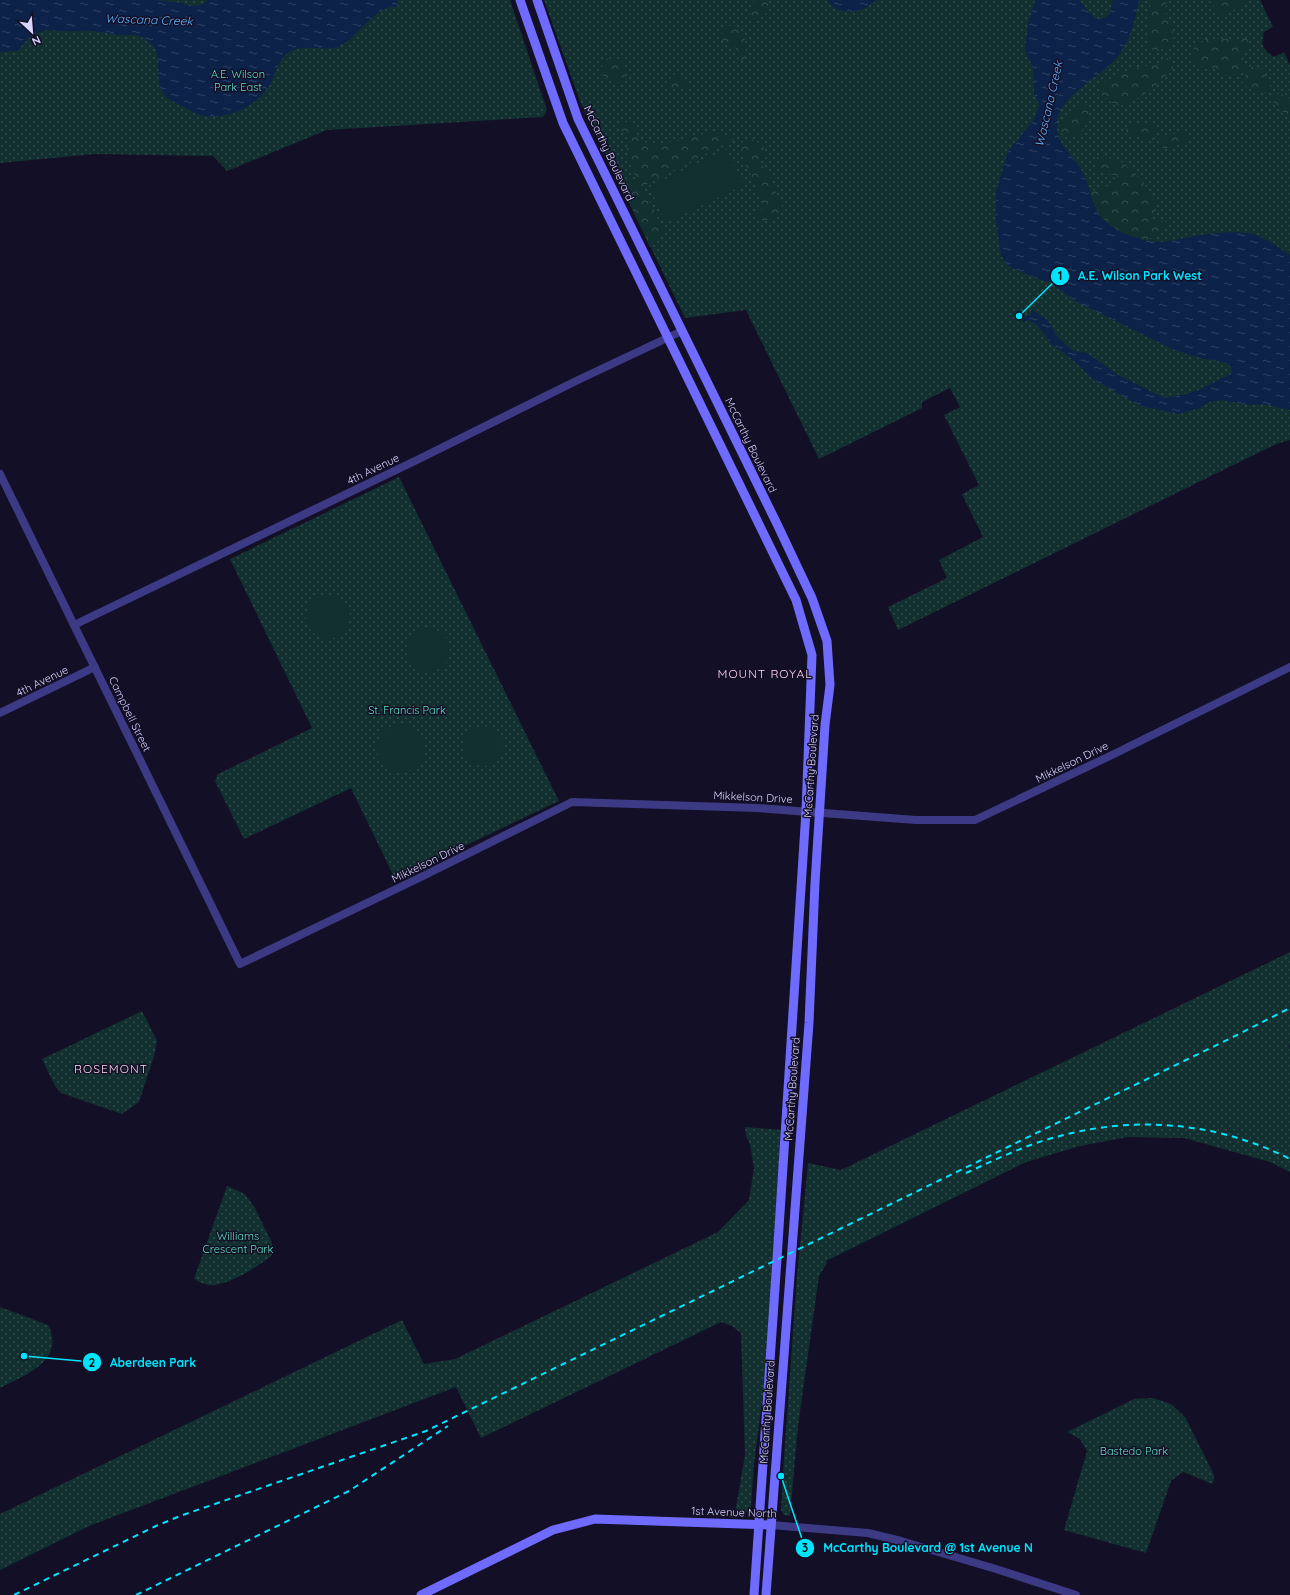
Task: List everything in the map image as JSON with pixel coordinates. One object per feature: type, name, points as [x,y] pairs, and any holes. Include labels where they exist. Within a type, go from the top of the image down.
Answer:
[{"type":"main road","name":"McCarthy Boulevard","points":[[520,0],[563,123],[796,600],[812,655],[806,811],[754,1595]]},
{"type":"main road","name":"McCarthy Boulevard","points":[[537,0],[578,119],[812,598],[827,641],[830,685],[825,725],[821,812],[815,883],[811,986],[804,1098],[790,1259],[766,1595]]},
{"type":"main road","name":"1st Avenue North","points":[[422,1595],[553,1530],[595,1519],[771,1525]]},
{"type":"street","name":"4th Avenue","points":[[74,625],[682,331]]},
{"type":"street","name":"Campbell Street","points":[[0,474],[240,964]]},
{"type":"street","name":"4th Avenue","points":[[0,714],[94,667]]},
{"type":"street","name":"Mikkelson Drive","points":[[240,964],[420,878],[572,802],[707,805],[916,820],[975,820],[1119,752],[1290,667]]},
{"type":"street","name":"1st Avenue North","points":[[771,1525],[868,1533],[915,1545],[1076,1595]]},
{"type":"green space","name":"A.E. Wilson Park East","points":[[0,0],[510,0],[547,110],[543,117],[327,130],[227,171],[213,156],[95,154],[0,163]]},
{"type":"green space","points":[[544,0],[1260,0],[1273,27],[1264,32],[1263,46],[1267,52],[1274,57],[1284,52],[1290,65],[1290,440],[1276,444],[898,630],[888,607],[947,578],[939,560],[983,537],[962,494],[979,485],[944,415],[960,407],[950,388],[922,402],[922,408],[819,459],[746,310],[685,318],[581,104]]},
{"type":"green space","points":[[755,0],[769,1],[767,13],[757,21],[751,16],[748,10]]},
{"type":"green space","points":[[1151,0],[1167,0],[1167,17],[1174,37],[1172,46],[1155,52],[1148,46],[1149,12]]},
{"type":"green space","points":[[1209,0],[1243,0],[1244,2],[1239,8],[1221,15]]},
{"type":"green space","points":[[734,25],[745,39],[746,57],[742,61],[738,58],[740,52],[719,38],[726,27]]},
{"type":"green space","points":[[1206,39],[1247,39],[1250,46],[1243,57],[1245,62],[1240,73],[1228,76],[1214,68],[1200,66],[1192,60],[1194,47]]},
{"type":"green space","points":[[615,57],[623,62],[627,76],[623,82],[610,80],[600,73],[604,60]]},
{"type":"green space","points":[[1168,58],[1173,59],[1173,68],[1148,92],[1134,100],[1118,107],[1100,94],[1099,85],[1130,69],[1163,63]]},
{"type":"green space","points":[[1248,66],[1264,70],[1270,84],[1270,92],[1261,93],[1254,91],[1240,80],[1246,78],[1244,70]]},
{"type":"green space","points":[[674,74],[683,78],[687,82],[687,88],[666,87],[664,85]]},
{"type":"green space","points":[[1280,93],[1290,99],[1290,116],[1279,110],[1270,98]]},
{"type":"green space","points":[[1080,104],[1089,104],[1089,121],[1077,138],[1062,134],[1059,125]]},
{"type":"green space","points":[[621,122],[630,122],[642,142],[665,143],[711,132],[731,136],[733,140],[643,186],[665,234],[656,238],[658,243],[650,247],[623,190],[626,182],[636,179],[626,151],[630,142],[621,130]]},
{"type":"green space","points":[[1151,123],[1157,129],[1157,137],[1152,140],[1131,136],[1125,133],[1128,125]]},
{"type":"green space","points":[[1181,132],[1189,133],[1190,140],[1172,148],[1157,148],[1160,138]]},
{"type":"green space","points":[[751,139],[762,144],[768,156],[760,162],[771,179],[783,209],[774,218],[763,221],[756,215],[765,207],[745,163],[740,143]]},
{"type":"green space","points":[[726,149],[744,185],[666,223],[649,187]]},
{"type":"green space","points":[[1097,157],[1118,159],[1135,173],[1155,197],[1157,209],[1151,219],[1167,222],[1155,235],[1146,240],[1135,239],[1116,229],[1102,218],[1095,206],[1090,192],[1117,182],[1113,175],[1097,171]]},
{"type":"green space","name":"St. Francis Park","points":[[399,477],[559,801],[395,879],[351,788],[244,839],[215,781],[218,774],[312,728],[230,559]]},
{"type":"green space","points":[[324,595],[332,595],[337,596],[344,601],[349,608],[349,626],[344,633],[337,638],[324,639],[316,636],[309,629],[306,621],[306,613],[309,605],[316,598]]},
{"type":"green space","points":[[428,628],[440,632],[446,638],[450,650],[446,662],[440,668],[428,672],[416,668],[410,662],[406,650],[410,638],[416,632]]},
{"type":"green space","points":[[401,724],[410,726],[418,731],[423,739],[425,748],[423,757],[418,765],[410,770],[401,772],[392,770],[384,765],[379,757],[377,748],[379,739],[384,731],[392,726]]},
{"type":"green space","points":[[487,726],[494,729],[500,735],[503,746],[502,754],[494,763],[487,766],[479,766],[472,763],[464,754],[463,742],[466,735],[475,727]]},
{"type":"green space","points":[[1290,952],[1290,1172],[1270,1162],[1184,1138],[1128,1137],[1080,1146],[1026,1162],[826,1261],[827,1263],[819,1276],[798,1426],[790,1516],[784,1515],[781,1510],[783,1473],[797,1276],[808,1163],[841,1170]]},
{"type":"green space","points":[[142,1011],[157,1041],[154,1056],[139,1102],[122,1114],[61,1093],[55,1086],[42,1059]]},
{"type":"green space","points":[[745,1127],[781,1130],[766,1371],[754,1464],[751,1506],[749,1512],[735,1513],[745,1455],[741,1333],[732,1326],[721,1322],[481,1438],[456,1387],[89,1526],[0,1570],[0,1514],[402,1320],[424,1364],[455,1359],[718,1232],[749,1200],[754,1168],[750,1144],[746,1136]]},
{"type":"green space","name":"Williams Crescent Park","points":[[227,1186],[245,1194],[255,1208],[272,1243],[272,1255],[251,1270],[232,1280],[215,1285],[208,1285],[194,1279]]},
{"type":"green space","points":[[0,1307],[48,1325],[52,1338],[52,1348],[40,1365],[31,1372],[0,1388]]},
{"type":"green space","name":"Bastedo Park","points":[[1153,1398],[1171,1404],[1185,1417],[1214,1475],[1213,1484],[1183,1472],[1171,1481],[1146,1553],[1064,1530],[1087,1451],[1080,1439],[1067,1432],[1134,1399]]},
{"type":"water","name":"Wascana Creek","points":[[0,0],[154,0],[183,3],[189,6],[202,5],[208,0],[397,0],[398,7],[390,7],[382,11],[347,42],[340,46],[328,49],[302,48],[289,52],[282,58],[271,83],[259,98],[233,113],[214,117],[195,113],[166,97],[159,83],[158,56],[156,50],[149,42],[139,36],[118,35],[97,31],[50,30],[43,31],[30,37],[18,51],[0,52]]},
{"type":"water","points":[[828,0],[877,0],[862,9],[851,12],[841,11],[833,7]]},
{"type":"water","name":"Wascana Creek","points":[[1035,0],[1079,0],[1094,18],[1103,19],[1109,15],[1113,0],[1139,0],[1129,36],[1118,56],[1102,72],[1073,95],[1065,103],[1059,113],[1057,131],[1059,138],[1084,175],[1093,202],[1101,217],[1113,228],[1136,238],[1161,242],[1212,233],[1248,233],[1264,239],[1290,255],[1290,410],[1264,404],[1251,405],[1222,400],[1209,402],[1200,408],[1179,414],[1141,406],[1094,380],[1073,360],[1050,343],[1035,323],[1028,320],[1023,323],[1022,317],[1030,315],[1033,310],[1047,320],[1058,337],[1073,351],[1087,353],[1118,375],[1164,398],[1199,390],[1231,374],[1232,368],[1227,363],[1200,358],[1177,351],[1077,302],[1050,282],[1023,273],[1005,263],[1001,255],[995,215],[996,192],[1008,151],[1035,118],[1039,104],[1034,94],[1033,68],[1025,51],[1028,24]]},
{"type":"railway","points":[[14,1595],[156,1526],[180,1516],[426,1431],[1290,1008]]},
{"type":"railway","points":[[966,1173],[1022,1148],[1044,1140],[1086,1130],[1116,1126],[1175,1126],[1205,1130],[1234,1137],[1290,1159]]},
{"type":"railway","points":[[136,1595],[349,1491],[448,1426]]},
{"type":"place","name":"A.E. Wilson Park West","points":[[1019,316]]},
{"type":"place","name":"Aberdeen Park","points":[[24,1356]]},
{"type":"place","name":"McCarthy Boulevard @ 1st Avenue N","points":[[781,1476]]},
{"type":"district","name":"MOUNT ROYAL","points":[[765,674]]},
{"type":"district","name":"ROSEMONT","points":[[111,1069]]}]
